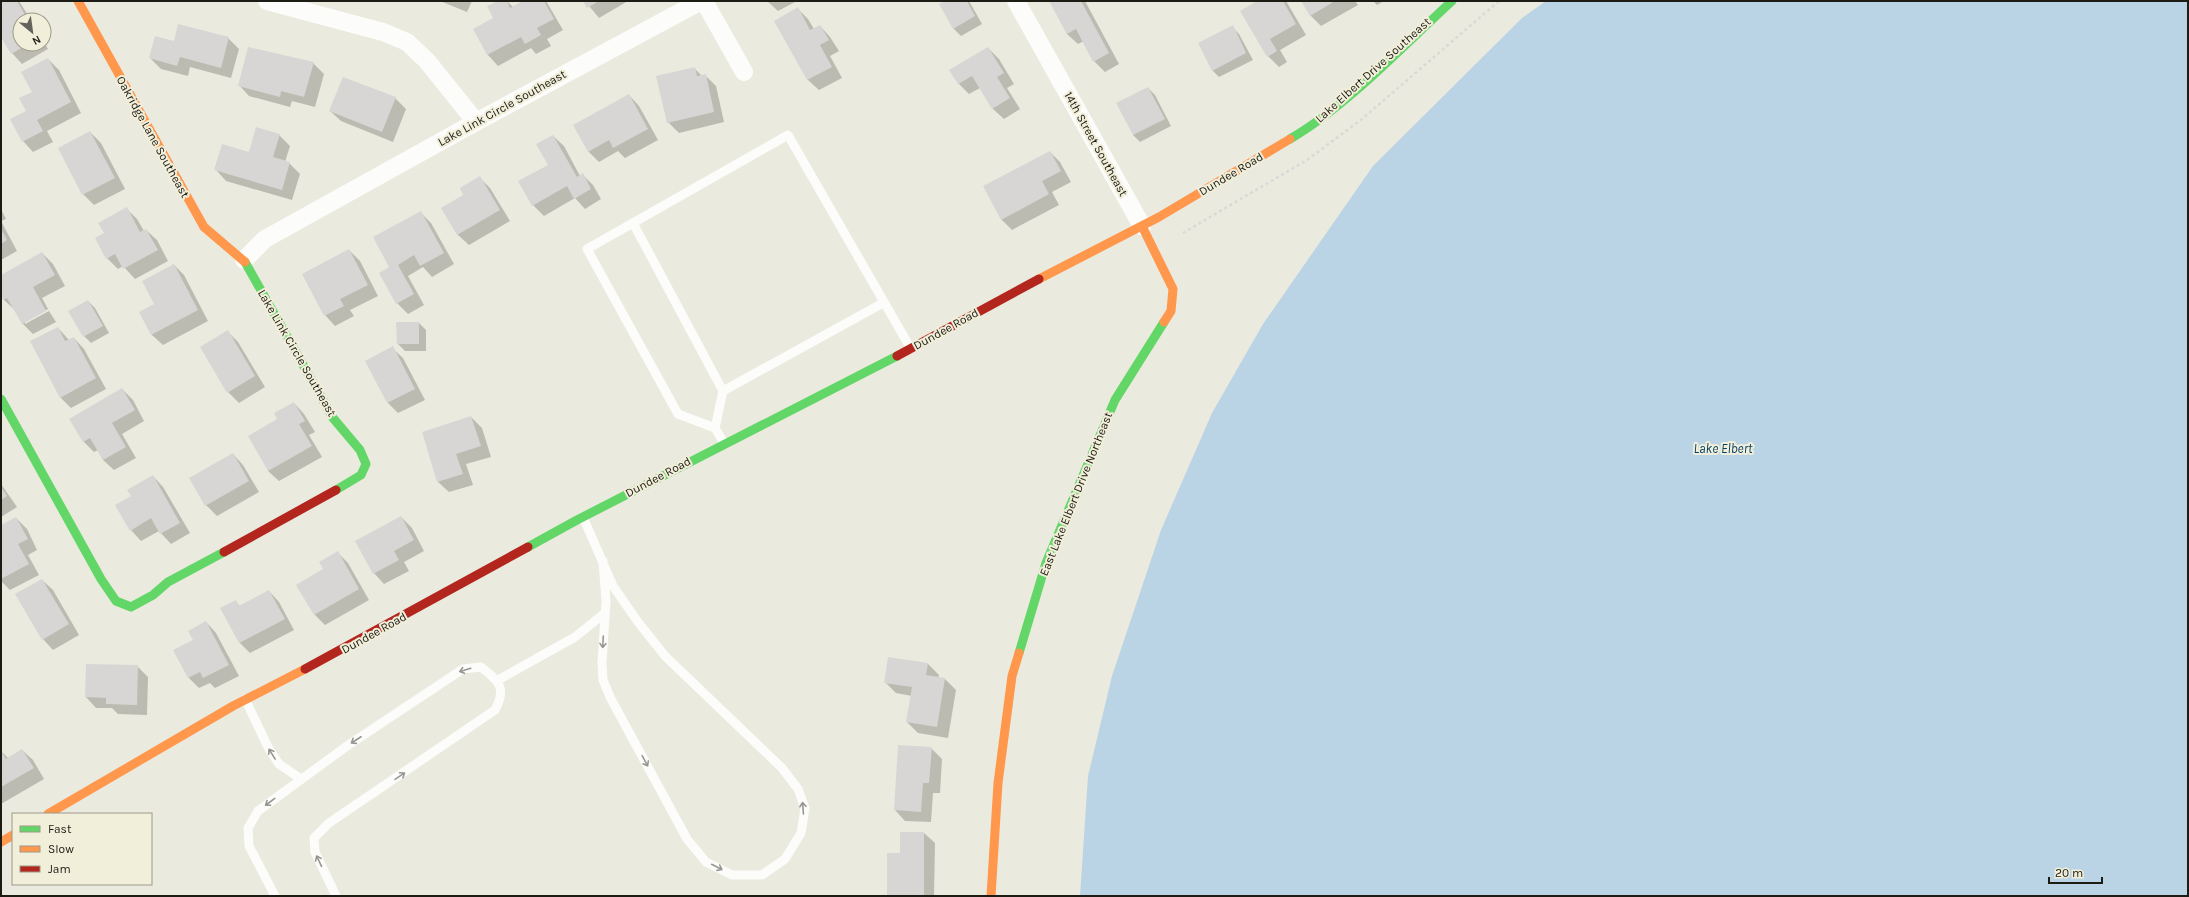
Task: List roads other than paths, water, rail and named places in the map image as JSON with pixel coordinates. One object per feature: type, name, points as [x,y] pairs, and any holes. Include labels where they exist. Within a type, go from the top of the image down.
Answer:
[{"type":"street","name":"Oakridge Lane Southeast","points":[[78,1],[204,227],[244,260]]},
{"type":"street","points":[[267,1],[383,32],[407,42],[427,61],[476,122]]},
{"type":"street","name":"Lake Link Circle Southeast","points":[[1,399],[101,579],[116,601],[131,607],[153,595],[168,582],[340,488],[361,475],[366,464],[360,450],[333,418],[244,260],[265,239],[476,122],[701,1]]},
{"type":"street","points":[[704,1],[744,72]]},
{"type":"street","name":"14th Street Southeast","points":[[1016,1],[1142,226],[1173,289]]},
{"type":"street","name":"Lake Elbert Drive Southeast","points":[[1273,149],[1304,131],[1348,97],[1452,1]]},
{"type":"street","name":"Dundee Road","points":[[50,813],[245,700],[347,648],[583,516],[911,349],[948,327],[1142,226],[1273,149]]},
{"type":"street","name":"East Lake Elbert Drive Northeast","points":[[991,896],[998,784],[1012,676],[1046,563],[1115,400],[1171,312],[1173,289]]},
{"type":"street","points":[[1,842],[12,836]]},
{"type":"lane","points":[[724,443],[715,428],[678,414],[587,249],[788,135],[883,303],[911,349]]},
{"type":"lane","points":[[633,223],[723,391],[715,428]]},
{"type":"lane","points":[[723,391],[883,303]]},
{"type":"lane","points":[[583,516],[603,561],[613,586],[638,622],[665,656],[782,768],[798,789],[805,808],[801,833],[785,859],[762,875],[732,875],[706,862],[687,839],[611,699],[603,680],[602,663],[605,613],[603,561]]},
{"type":"lane","points":[[498,680],[575,637],[605,613]]},
{"type":"lane","points":[[275,896],[249,846],[248,828],[258,811],[301,778],[463,669],[481,667],[498,680],[502,698],[495,710],[329,823],[314,838],[315,852],[336,896]]},
{"type":"lane","points":[[245,700],[269,749],[279,764],[301,778]]},
{"type":"water","name":"Lake Elbert","points":[[1546,1],[2188,1],[2188,896],[1080,896],[1088,776],[1112,676],[1161,530],[1212,413],[1263,324],[1373,166],[1522,18]]}]
